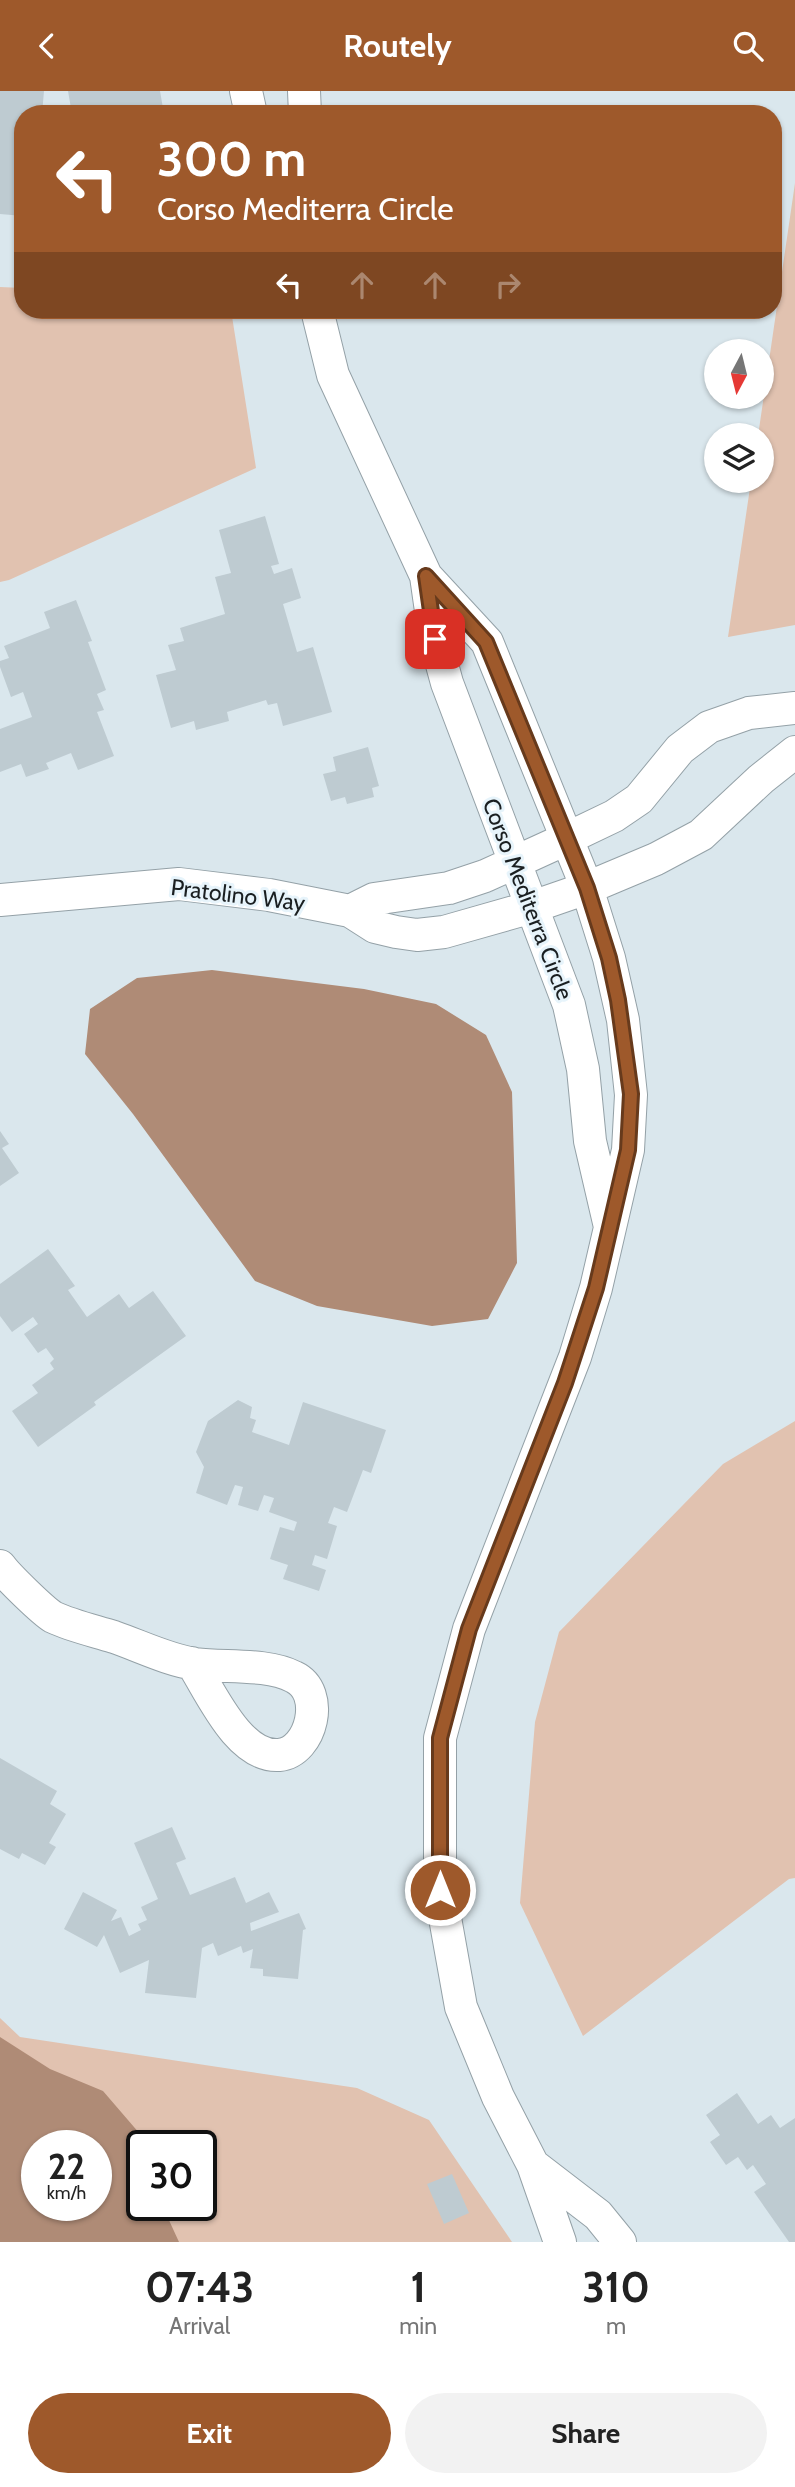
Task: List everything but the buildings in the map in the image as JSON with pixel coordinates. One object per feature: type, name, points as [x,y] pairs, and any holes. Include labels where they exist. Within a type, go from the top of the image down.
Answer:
[{"type":"street","name":"Corso Mediterra Circle","points":[[319,319],[333,375],[426,576],[435,639],[447,683],[569,1005],[583,1069],[590,1141],[610,1227]]},
{"type":"street","name":"Corso Mediterra Circle","points":[[426,576],[486,642],[587,888],[609,958],[623,1020],[631,1094],[628,1150],[596,1288],[575,1357],[469,1629],[440,1738],[440,1890],[461,2007],[498,2097],[533,2165],[560,2242]]},
{"type":"street","points":[[350,911],[374,899],[449,888],[485,876],[614,816],[639,799],[680,749],[709,727],[748,713],[795,708]]},
{"type":"street","name":"Pratolino Way","points":[[0,900],[178,884],[270,895],[350,911],[375,927],[417,935],[444,932],[532,907],[587,888],[656,859],[701,835],[761,779],[795,752]]},
{"type":"street","points":[[0,1566],[52,1616],[192,1663]]},
{"type":"street","name":"Corso Mediterra Circle","points":[[533,2165],[598,2215],[621,2242]]},
{"type":"shaded area","points":[[795,183],[795,625],[728,637],[749,493],[774,493],[774,423],[760,423],[762,409],[774,409],[772,339],[775,319],[782,319],[782,272]]},
{"type":"shaded area","points":[[0,287],[14,288],[14,319],[232,319],[256,468],[0,582]]},
{"type":"shaded area","points":[[212,970],[364,989],[436,1004],[486,1035],[512,1092],[517,1263],[488,1319],[432,1326],[317,1306],[255,1281],[133,1114],[85,1054],[90,1009],[137,978]]},
{"type":"shaded area","points":[[795,1421],[795,1878],[789,1879],[583,2036],[520,1903],[535,1722],[559,1632],[723,1464]]},
{"type":"shaded area","points":[[0,2018],[20,2037],[357,2088],[429,2120],[512,2242],[0,2242]]},
{"type":"shaded area","points":[[0,2037],[50,2069],[103,2091],[137,2130],[126,2130],[126,2221],[169,2221],[179,2242],[0,2242]]},
{"type":"route","points":[[435,639],[426,576],[486,642],[587,888],[609,958],[623,1020],[631,1094],[628,1150],[596,1288],[575,1357],[469,1629],[440,1738],[440,1890]]}]
